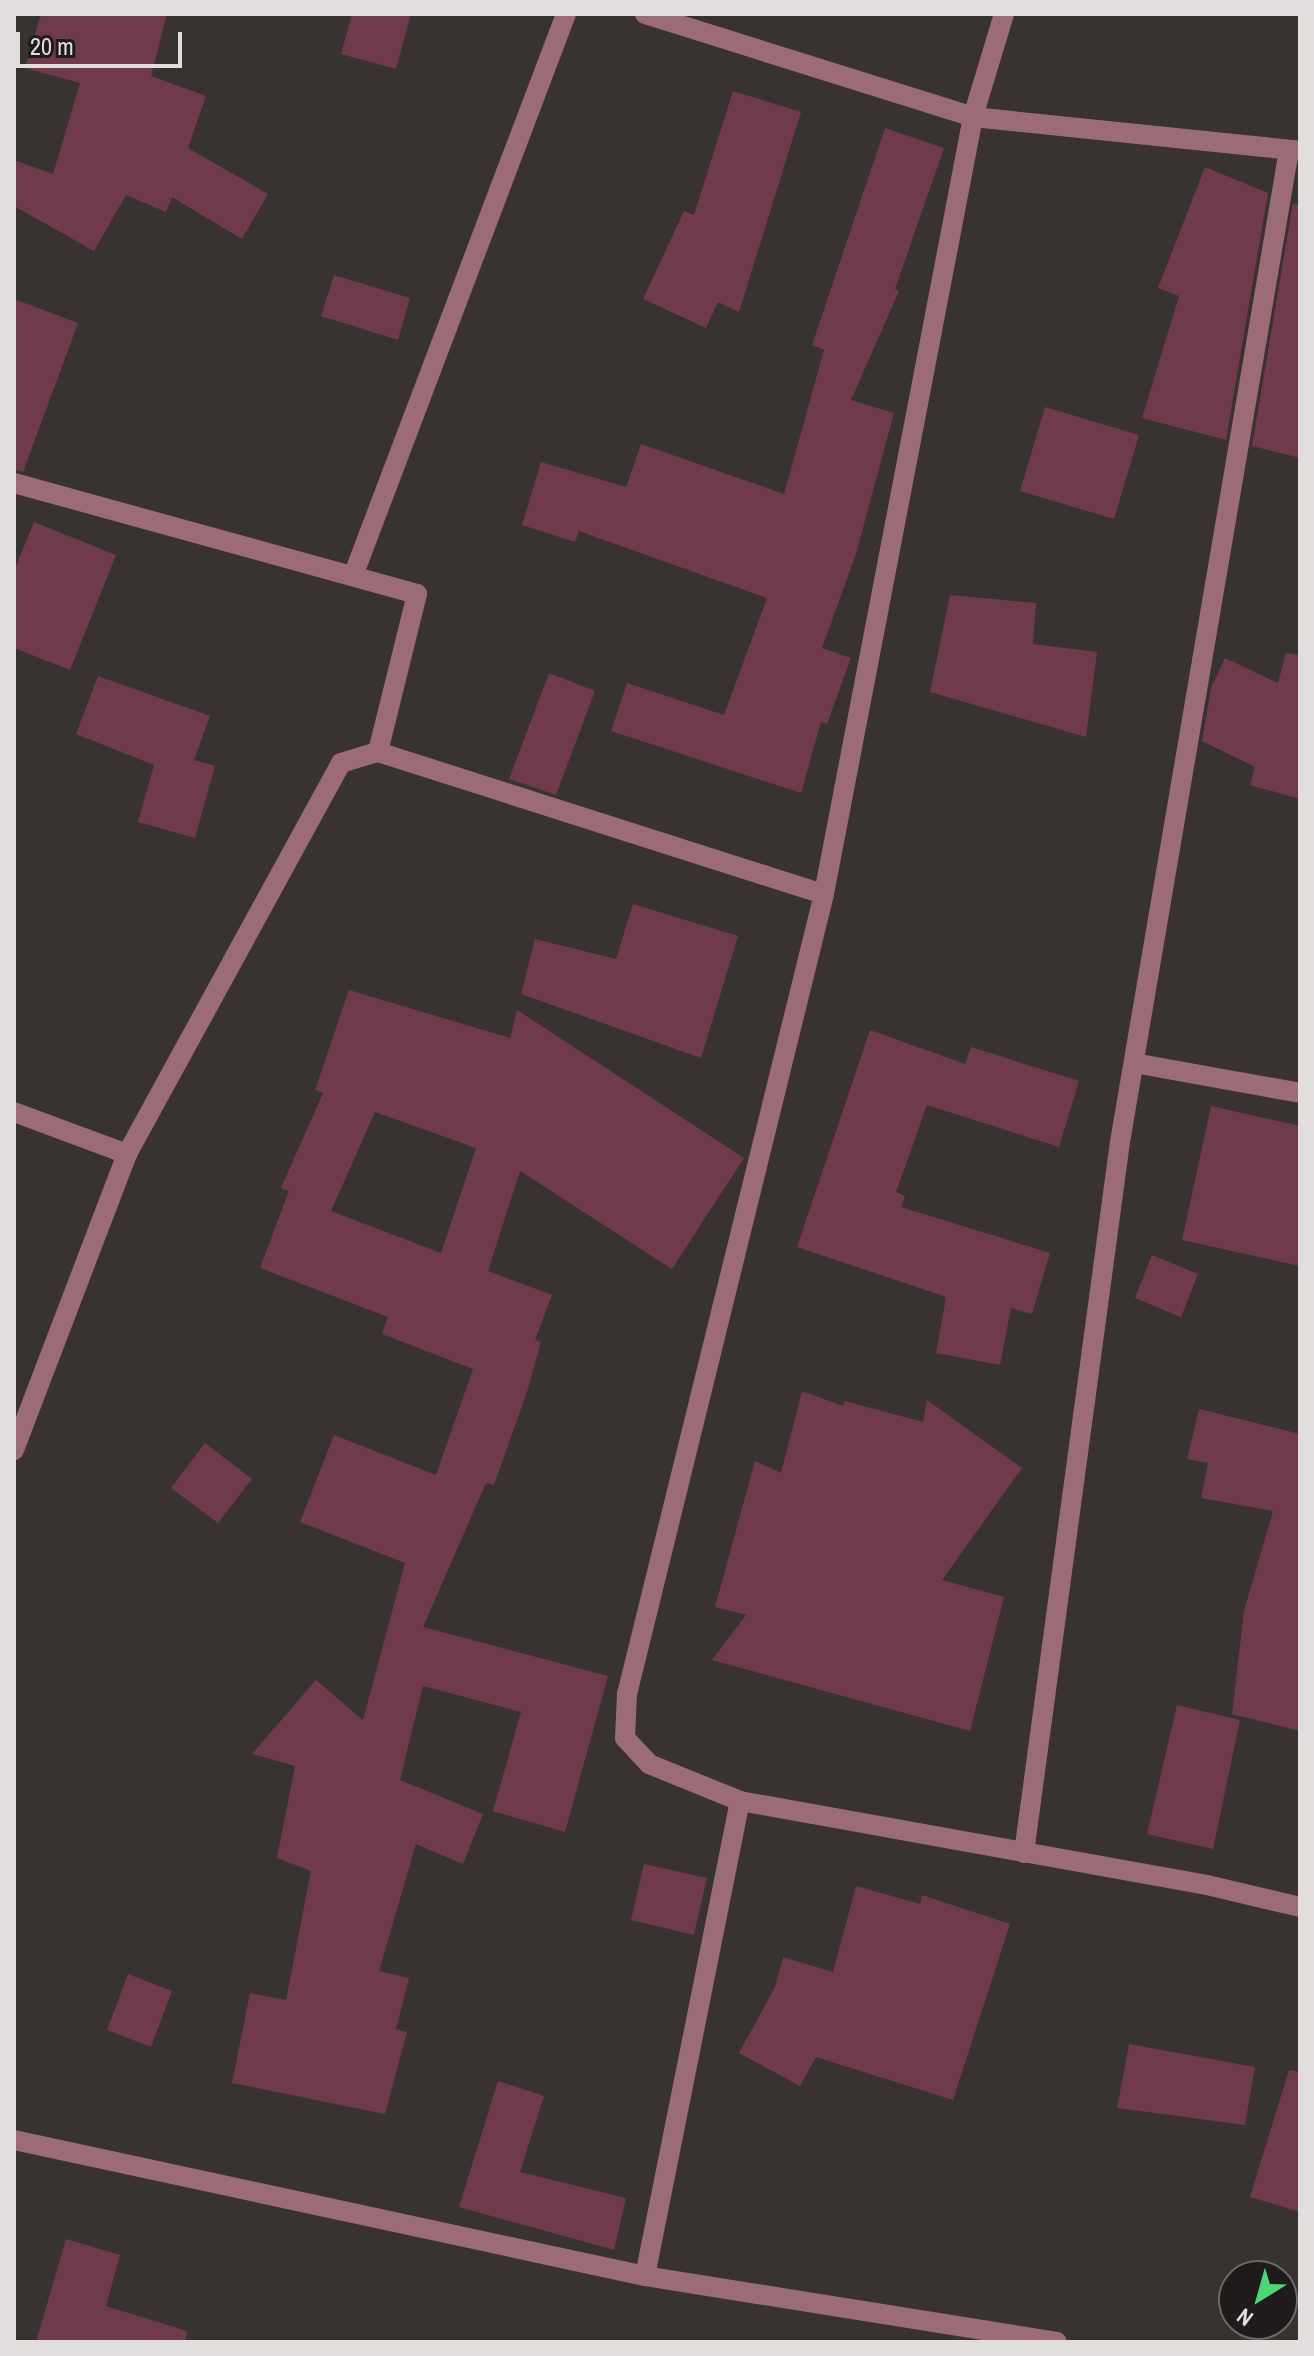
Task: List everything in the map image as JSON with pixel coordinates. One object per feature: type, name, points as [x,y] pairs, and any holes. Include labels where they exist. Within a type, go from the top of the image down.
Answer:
[{"type":"street","points":[[353,576],[566,14]]},
{"type":"street","points":[[645,14],[973,117],[1295,151],[1134,1063],[1024,1853]]},
{"type":"street","points":[[1004,14],[973,117],[824,894],[627,1694],[625,1738],[649,1764],[740,1801],[1300,1907]]},
{"type":"street","points":[[14,483],[417,594],[378,752]]},
{"type":"street","points":[[14,1450],[127,1154],[341,763],[378,752],[824,894]]},
{"type":"street","points":[[1134,1063],[1300,1093]]},
{"type":"street","points":[[14,1112],[127,1154]]},
{"type":"street","points":[[645,2276],[740,1801]]},
{"type":"street","points":[[14,2140],[645,2276],[1057,2342]]},
{"type":"building","points":[[41,14],[167,14],[151,76],[206,96],[188,148],[268,194],[242,239],[172,197],[166,212],[126,195],[94,251],[14,206],[14,160],[53,174],[80,83],[25,68]]},
{"type":"building","points":[[352,14],[411,14],[396,69],[341,54]]},
{"type":"building","points":[[733,91],[801,112],[739,312],[718,302],[706,328],[643,299],[684,211],[694,215]]},
{"type":"building","points":[[885,128],[944,148],[895,289],[899,291],[851,400],[894,413],[856,554],[822,648],[851,658],[827,724],[821,722],[801,793],[611,731],[627,683],[724,715],[767,598],[579,531],[575,542],[522,525],[541,462],[626,487],[641,444],[784,494],[824,350],[812,345]]},
{"type":"building","points":[[1205,167],[1268,193],[1226,440],[1142,418],[1179,296],[1158,288]]},
{"type":"building","points":[[1293,203],[1300,206],[1300,458],[1252,446]]},
{"type":"building","points":[[334,275],[410,298],[398,340],[321,316]]},
{"type":"building","points":[[14,299],[78,323],[23,472],[14,470]]},
{"type":"building","points":[[1045,407],[1139,435],[1114,519],[1020,491]]},
{"type":"building","points":[[34,522],[116,555],[70,670],[14,648],[14,571]]},
{"type":"building","points":[[950,595],[1036,603],[1033,644],[1097,652],[1086,737],[930,692]]},
{"type":"building","points":[[1286,653],[1300,655],[1300,799],[1250,785],[1255,767],[1202,741],[1211,688],[1225,658],[1278,683]]},
{"type":"building","points":[[549,673],[595,691],[556,795],[509,779]]},
{"type":"building","points":[[98,676],[210,716],[194,760],[215,766],[195,838],[138,822],[154,765],[76,734]]},
{"type":"building","points":[[633,904],[738,936],[701,1058],[521,994],[535,939],[616,959]]},
{"type":"building","points":[[349,990],[510,1038],[517,1010],[744,1158],[672,1269],[520,1171],[488,1271],[552,1295],[535,1340],[541,1342],[527,1392],[494,1485],[486,1483],[423,1627],[608,1676],[565,1832],[493,1811],[521,1712],[423,1686],[400,1780],[483,1814],[463,1864],[416,1844],[379,1971],[409,1978],[396,2029],[407,2032],[385,2114],[232,2083],[250,1993],[286,2000],[311,1871],[277,1858],[295,1766],[252,1754],[316,1680],[363,1720],[405,1563],[300,1522],[334,1435],[436,1475],[473,1369],[382,1334],[388,1317],[260,1268],[289,1191],[281,1188],[323,1093],[315,1090]],"holes":[[[375,1112],[476,1148],[441,1253],[331,1211]]]},
{"type":"building","points":[[870,1030],[965,1064],[971,1047],[1079,1081],[1059,1147],[927,1105],[896,1192],[905,1196],[901,1207],[1050,1253],[1032,1314],[1011,1308],[1000,1365],[936,1353],[946,1297],[797,1247]]},
{"type":"building","points":[[1211,1106],[1300,1126],[1300,1266],[1182,1240]]},
{"type":"building","points":[[1152,1255],[1198,1274],[1181,1317],[1135,1298]]},
{"type":"building","points":[[802,1391],[843,1406],[845,1401],[923,1422],[927,1400],[1022,1468],[942,1580],[1004,1597],[970,1731],[712,1660],[746,1615],[715,1607],[755,1461],[781,1473]]},
{"type":"building","points":[[1199,1409],[1300,1434],[1300,1731],[1232,1714],[1244,1611],[1273,1511],[1201,1498],[1208,1463],[1187,1459]]},
{"type":"building","points":[[205,1443],[252,1479],[218,1523],[171,1488]]},
{"type":"building","points":[[1177,1705],[1240,1720],[1213,1849],[1147,1834]]},
{"type":"building","points":[[644,1864],[707,1878],[694,1935],[631,1920]]},
{"type":"building","points":[[856,1886],[920,1904],[922,1895],[1010,1924],[953,2100],[816,2057],[800,2086],[739,2053],[775,1987],[783,1957],[833,1972]]},
{"type":"building","points":[[128,1974],[172,1991],[151,2047],[107,2030]]},
{"type":"building","points":[[1129,2044],[1255,2067],[1245,2125],[1117,2108]]},
{"type":"building","points":[[1289,2070],[1300,2072],[1300,2212],[1250,2197]]},
{"type":"building","points":[[498,2081],[544,2096],[520,2172],[626,2198],[614,2250],[459,2207]]},
{"type":"building","points":[[66,2239],[120,2255],[106,2306],[187,2331],[185,2342],[36,2342]]}]
